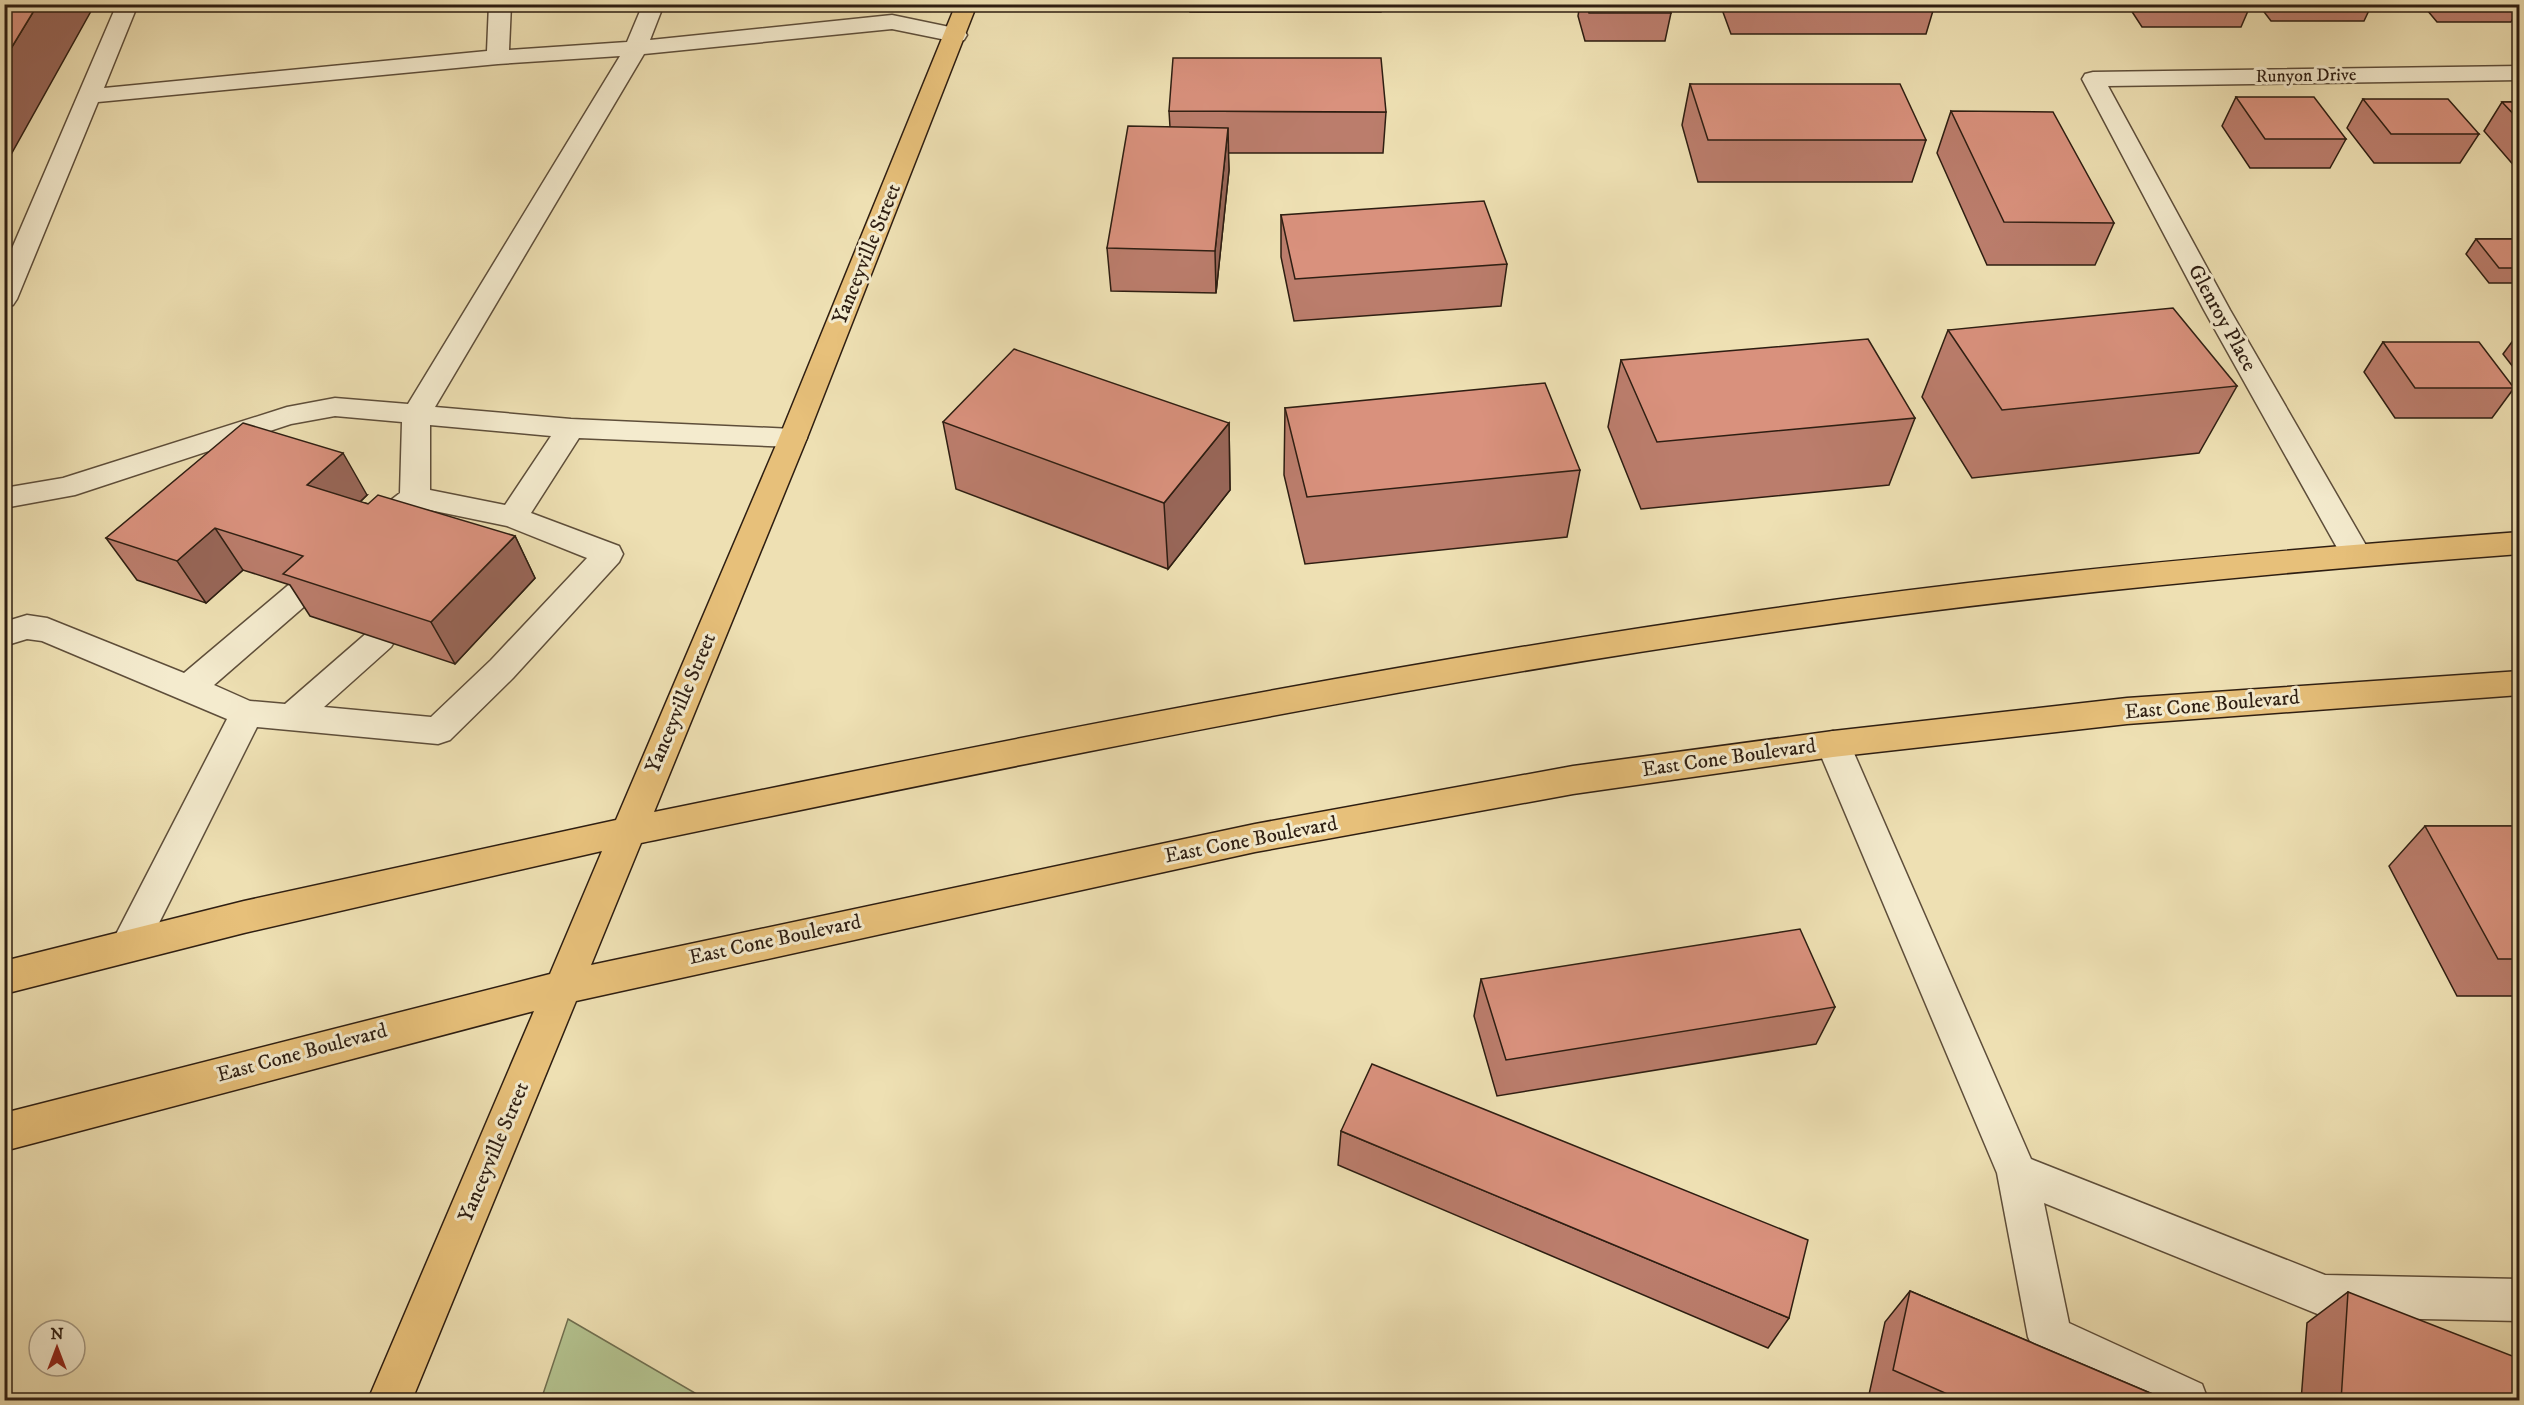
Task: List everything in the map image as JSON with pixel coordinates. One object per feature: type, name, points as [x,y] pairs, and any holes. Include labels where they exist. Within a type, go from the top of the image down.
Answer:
[{"type":"main road","name":"Yanceyville Street","points":[[390,1401],[793,438],[967,4]]},
{"type":"main road","points":[[4,978],[130,944],[628,830],[1385,681],[1655,637],[2037,586],[2356,554],[2520,543]]},
{"type":"main road","name":"East Cone Boulevard","points":[[4,1132],[563,987],[1255,838],[1573,780],[1833,744],[2127,711],[2520,683]]},
{"type":"street","points":[[4,299],[128,4]]},
{"type":"street","points":[[498,57],[500,4]]},
{"type":"street","points":[[415,497],[416,415],[636,48],[654,4]]},
{"type":"street","points":[[88,96],[498,57],[636,48],[892,22],[956,35]]},
{"type":"street","name":"Runyon Drive","points":[[2093,79],[2520,73]]},
{"type":"street","name":"Glenroy Place","points":[[2093,79],[2217,310],[2356,554]]},
{"type":"street","points":[[4,498],[65,488],[287,416],[335,407],[572,428],[793,438]]},
{"type":"street","points":[[502,527],[572,428]]},
{"type":"street","points":[[381,524],[415,497]]},
{"type":"street","points":[[4,634],[27,627],[47,630],[247,713],[438,731],[502,669],[608,554],[502,527],[415,497]]},
{"type":"street","points":[[188,689],[303,590]]},
{"type":"street","points":[[292,717],[380,639]]},
{"type":"street","points":[[130,944],[247,713]]},
{"type":"street","points":[[1833,744],[2017,1173],[2050,1337],[2186,1401]]},
{"type":"street","points":[[2017,1173],[2325,1296],[2520,1300]]},
{"type":"green space","points":[[568,1319],[707,1400],[541,1400]]},
{"type":"building","points":[[4,4],[38,4],[4,60]]},
{"type":"building","points":[[1587,4],[1668,4],[1671,13],[1589,13]]},
{"type":"building","points":[[1173,58],[1381,58],[1386,112],[1169,111]]},
{"type":"building","points":[[1690,84],[1900,84],[1926,140],[1708,140]]},
{"type":"building","points":[[2236,97],[2314,97],[2346,139],[2265,139]]},
{"type":"building","points":[[2363,99],[2448,99],[2479,134],[2391,134]]},
{"type":"building","points":[[2502,102],[2520,102],[2520,121]]},
{"type":"building","points":[[1951,111],[2053,112],[2114,223],[2004,222]]},
{"type":"building","points":[[1128,126],[1228,128],[1215,251],[1107,248]]},
{"type":"building","points":[[1484,201],[1507,264],[1295,279],[1281,215]]},
{"type":"building","points":[[2476,239],[2520,239],[2520,268],[2499,268]]},
{"type":"building","points":[[2173,308],[2237,386],[2002,410],[1948,330]]},
{"type":"building","points":[[1868,339],[1915,418],[1657,442],[1621,360]]},
{"type":"building","points":[[2383,342],[2479,342],[2514,388],[2415,388]]},
{"type":"building","points":[[1014,349],[1229,423],[1164,503],[943,422]]},
{"type":"building","points":[[1545,383],[1580,470],[1307,497],[1285,408]]},
{"type":"building","points":[[243,423],[343,453],[307,485],[368,504],[378,495],[515,536],[431,622],[283,574],[303,556],[215,528],[177,561],[106,538]]},
{"type":"building","points":[[2425,826],[2520,826],[2520,959],[2498,959]]},
{"type":"building","points":[[1800,929],[1835,1007],[1506,1060],[1481,979]]},
{"type":"building","points":[[1372,1064],[1808,1240],[1789,1318],[1341,1131]]},
{"type":"building","points":[[1910,1291],[2169,1401],[1963,1401],[1893,1370]]},
{"type":"building","points":[[2348,1292],[2520,1359],[2520,1401],[2341,1401]]}]
